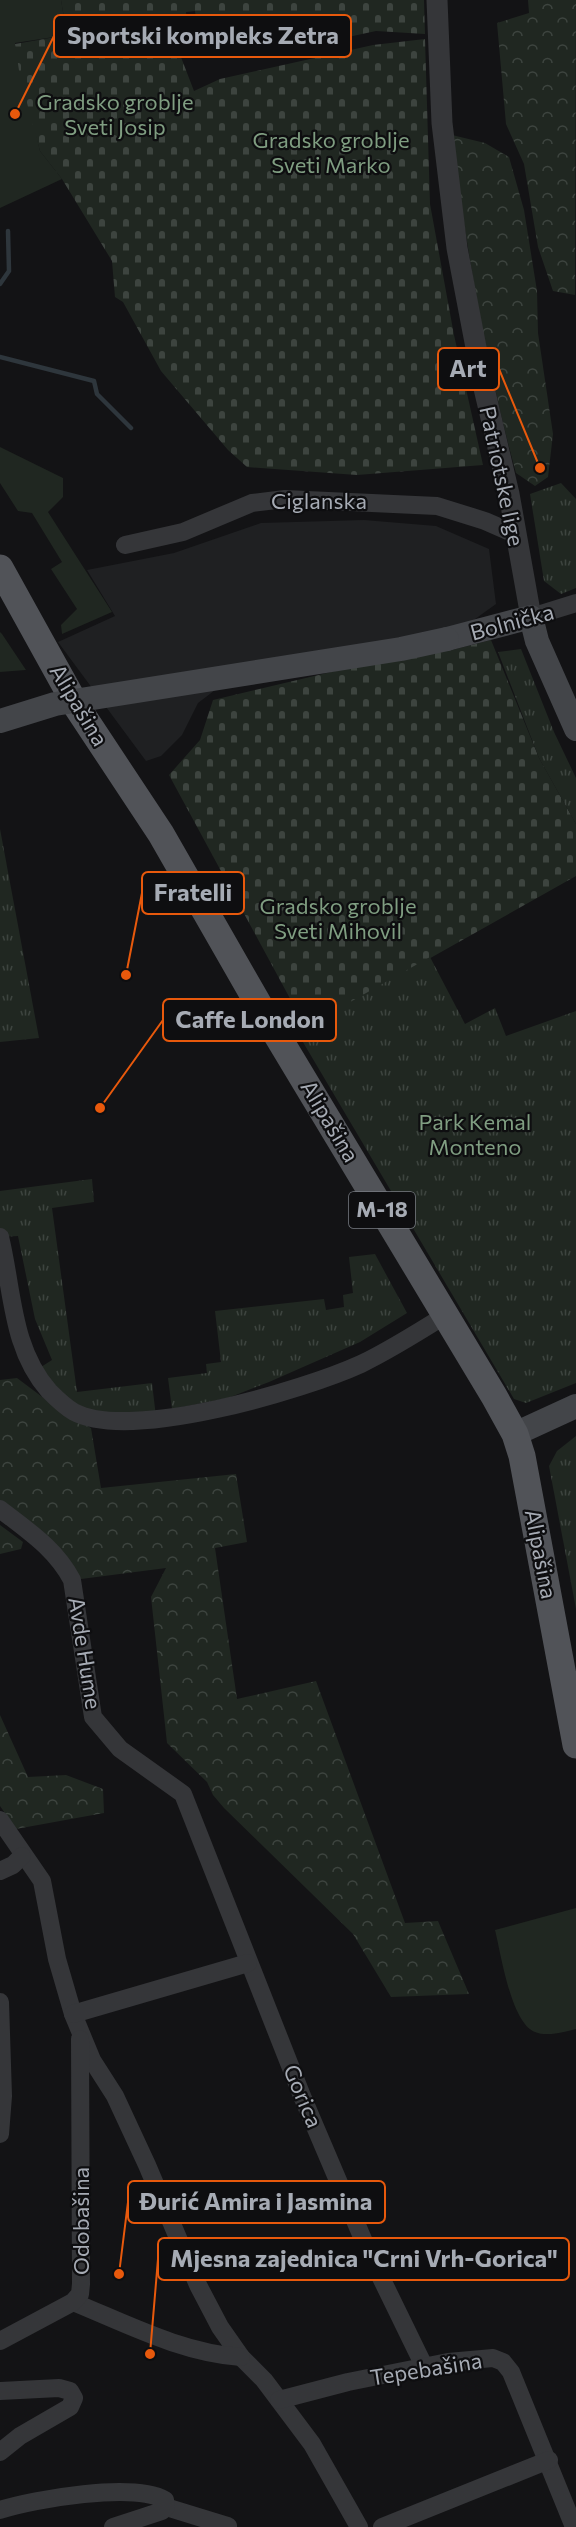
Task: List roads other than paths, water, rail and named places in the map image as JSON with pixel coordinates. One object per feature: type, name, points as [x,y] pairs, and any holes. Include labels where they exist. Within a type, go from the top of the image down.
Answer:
[{"type":"main road","name":"Alipašina","points":[[0,568],[77,707],[161,834],[263,1012],[320,1103],[515,1434],[542,1553],[576,1745]]},
{"type":"main road","name":"Bolnička","points":[[0,721],[55,704],[401,649],[531,617]]},
{"type":"main road","name":"Patriotske lige","points":[[531,617],[537,640],[576,729]]},
{"type":"main road","points":[[515,1434],[576,1406]]},
{"type":"street","name":"Patriotske lige","points":[[437,0],[442,123],[457,248],[473,337],[507,487],[531,617]]},
{"type":"street","name":"Ciglanska","points":[[125,545],[183,532],[247,505],[285,499],[437,506],[485,521],[515,534]]},
{"type":"street","name":"Bolnička","points":[[531,617],[576,603]]},
{"type":"street","points":[[0,1237],[20,1340],[35,1372],[54,1397],[74,1412],[92,1417],[124,1421],[224,1409],[250,1402],[323,1379],[361,1364],[444,1316]]},
{"type":"street","name":"Avde Hume","points":[[0,1509],[39,1537],[66,1568],[72,1580],[93,1718],[120,1749],[183,1794],[195,1822]]},
{"type":"street","name":"Odobašina","points":[[0,1820],[22,1856],[42,1881],[57,1959],[73,2014],[92,2060],[115,2096],[147,2165],[198,2285],[220,2327],[241,2357],[279,2400],[323,2461],[359,2527]]},
{"type":"street","name":"Gorica","points":[[195,1822],[248,1963],[368,2251],[424,2366]]},
{"type":"street","points":[[0,1871],[22,1856]]},
{"type":"street","points":[[73,2014],[248,1963]]},
{"type":"street","points":[[0,2002],[3,2096],[0,2134]]},
{"type":"street","name":"Odobašina","points":[[80,2032],[82,2272],[80,2294],[73,2302],[170,2342],[224,2356],[241,2357]]},
{"type":"street","points":[[0,2341],[73,2302]]},
{"type":"street","name":"Tepebašina","points":[[279,2400],[424,2366],[487,2358],[503,2362],[511,2372],[549,2460],[574,2527]]},
{"type":"street","points":[[0,2391],[59,2388],[70,2391],[74,2398],[70,2406],[20,2436],[0,2452]]},
{"type":"street","points":[[382,2527],[549,2460]]},
{"type":"street","points":[[0,2510],[60,2496],[108,2494],[159,2497],[165,2500],[166,2508]]},
{"type":"street","points":[[113,2527],[166,2508],[228,2526]]},
{"type":"waterway","points":[[0,284],[9,271],[8,231]]},
{"type":"waterway","points":[[0,357],[94,381],[97,394],[131,428]]},
{"type":"place","name":"Sportski kompleks Zetra","points":[[15,114]]},
{"type":"place","name":"Art","points":[[540,468]]},
{"type":"place","name":"Fratelli","points":[[126,975]]},
{"type":"place","name":"Caffe London","points":[[100,1108]]},
{"type":"place","name":"Đurić Amira i Jasmina","points":[[119,2274]]},
{"type":"place","name":"Mjesna zajednica \"Crni Vrh-Gorica\"","points":[[150,2354]]},
{"type":"park label","name":"Gradsko groblje Sveti Josip","points":[[115,114]]},
{"type":"park label","name":"Gradsko groblje Sveti Marko","points":[[331,152]]},
{"type":"park label","name":"Gradsko groblje Sveti Mihovil","points":[[338,918]]},
{"type":"park label","name":"Park Кemal Monteno","points":[[475,1134]]}]
